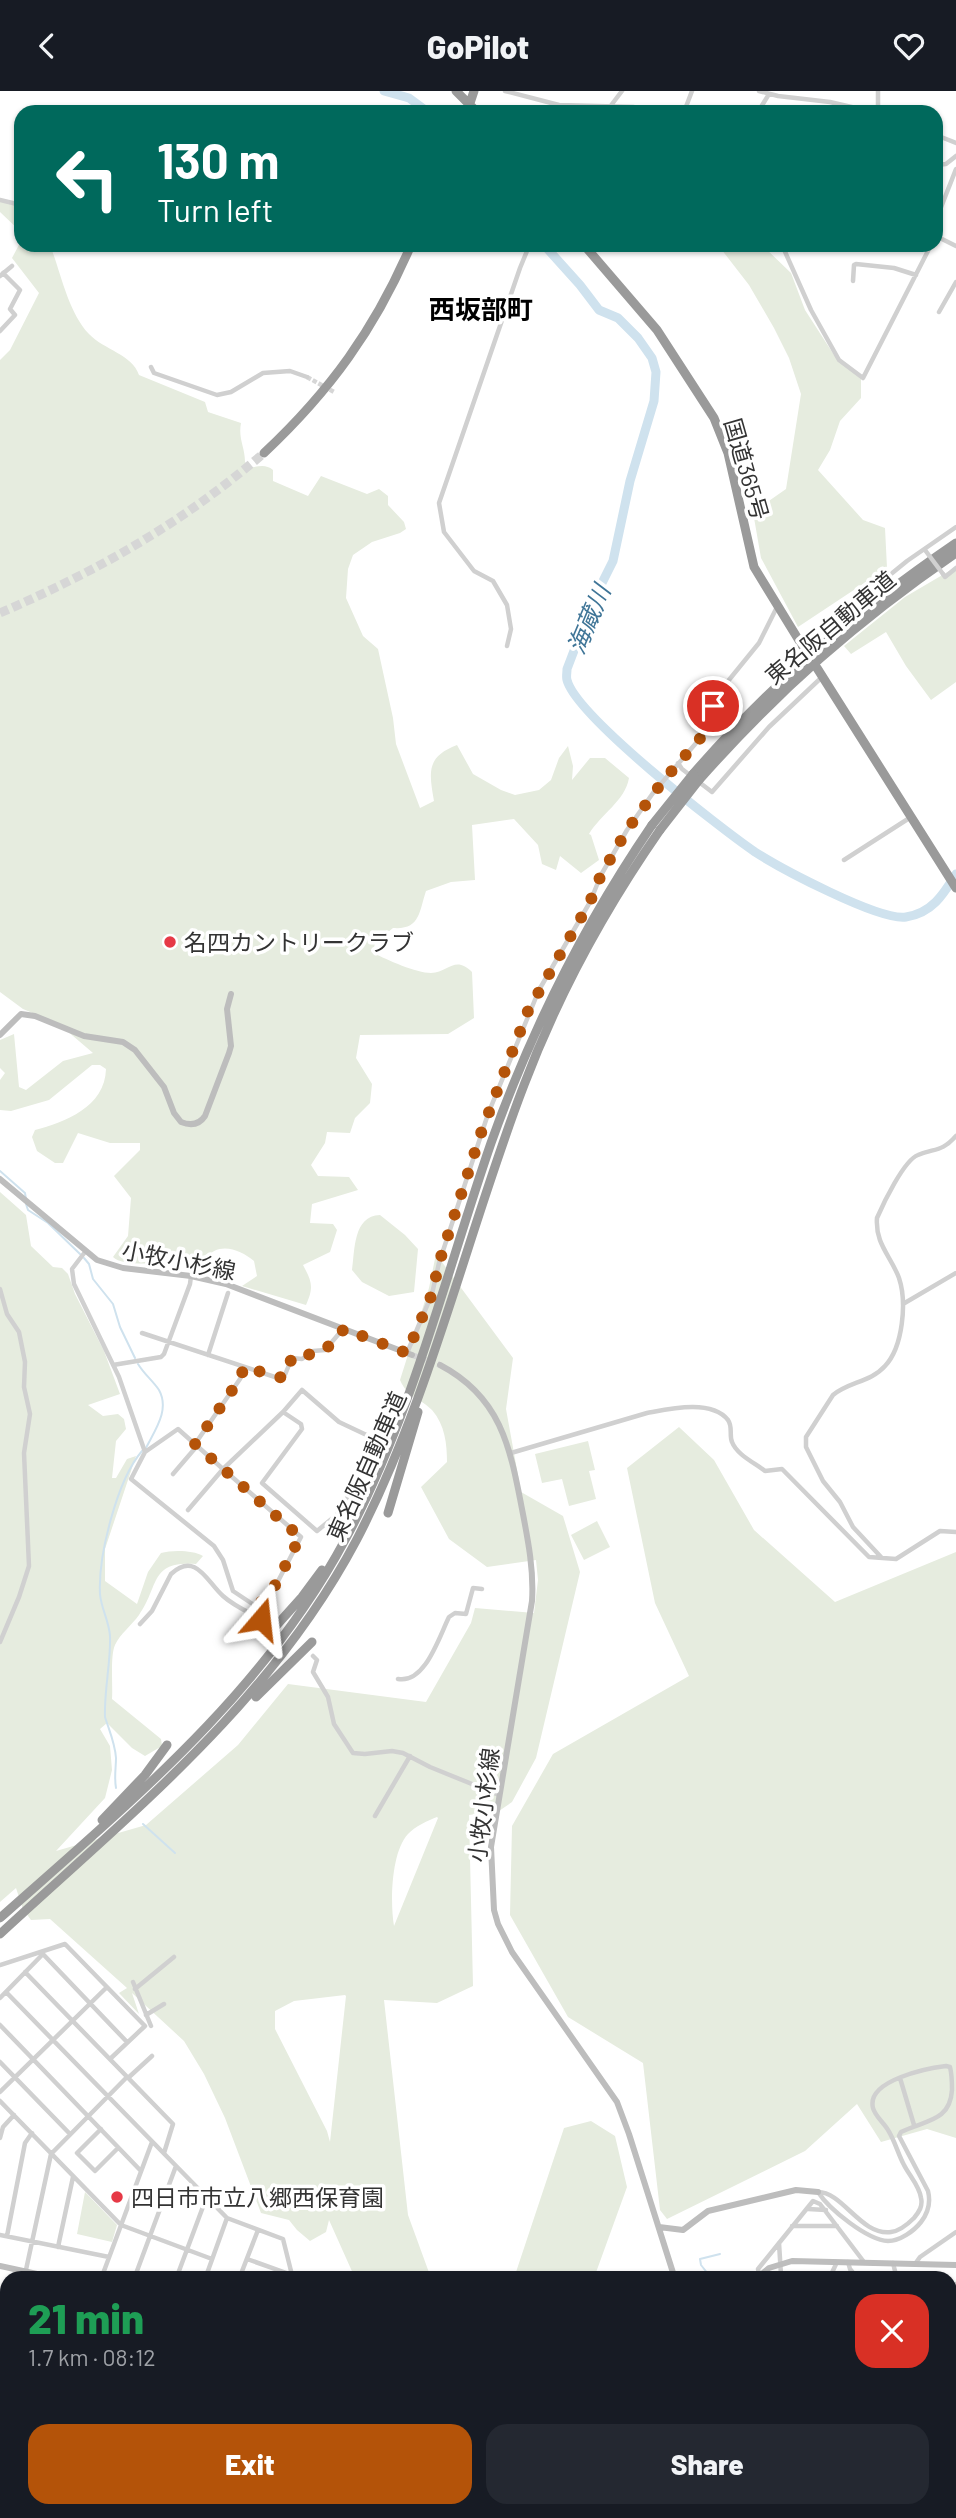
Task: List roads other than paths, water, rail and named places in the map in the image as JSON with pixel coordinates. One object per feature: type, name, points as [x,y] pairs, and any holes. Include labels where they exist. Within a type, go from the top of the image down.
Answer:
[{"type":"highway","points":[[456,91],[468,105]]},
{"type":"highway","points":[[264,453],[318,398],[357,348],[392,288],[408,252]]},
{"type":"highway","name":"国道365号","points":[[590,252],[657,330],[714,418],[727,453],[751,556],[760,579],[801,644]]},
{"type":"highway","name":"東名阪自動車道","points":[[0,1918],[187,1749],[254,1676],[312,1597],[360,1510],[410,1389],[491,1143],[542,1013],[582,935],[656,827],[751,710],[818,647],[956,543]]},
{"type":"highway","name":"東名阪自動車道","points":[[696,777],[820,657],[878,609],[956,553]]},
{"type":"highway","points":[[819,672],[956,888]]},
{"type":"highway","name":"東名阪自動車道","points":[[0,1934],[193,1756],[239,1708],[281,1658],[337,1575],[391,1466],[439,1336],[535,1056],[592,939],[656,827]]},
{"type":"highway","points":[[388,1513],[439,1336]]},
{"type":"highway","points":[[267,1636],[314,1582],[360,1510]]},
{"type":"highway","points":[[193,1756],[312,1642]]},
{"type":"highway","points":[[60,1865],[145,1775],[167,1745]]},
{"type":"main road","points":[[0,1035],[21,1014],[35,1016],[84,1036],[123,1042],[135,1049],[164,1087],[174,1113],[181,1122],[194,1125],[201,1122],[205,1116],[231,1046],[227,1009],[230,994]]},
{"type":"main road","name":"小牧小杉線","points":[[0,1179],[84,1252],[108,1265],[191,1276],[226,1284],[410,1354]]},
{"type":"main road","name":"小牧小杉線","points":[[440,1365],[464,1379],[480,1394],[504,1433],[511,1453],[534,1578],[490,1853],[493,1902],[498,1924],[512,1952],[617,2102],[673,2271]]},
{"type":"main road","points":[[659,2227],[683,2230],[708,2211],[796,2190],[818,2192]]},
{"type":"main road","points":[[766,2271],[780,2263],[792,2261],[956,2267]]},
{"type":"street","points":[[506,91],[555,105]]},
{"type":"street","points":[[611,105],[622,91]]},
{"type":"street","points":[[761,91],[844,105]]},
{"type":"street","points":[[762,105],[769,94]]},
{"type":"street","points":[[943,202],[956,169]]},
{"type":"street","points":[[507,646],[511,629],[507,605],[492,581],[474,571],[444,532],[439,503],[527,252]]},
{"type":"street","points":[[785,252],[811,310],[839,360],[863,378],[928,252]]},
{"type":"street","points":[[853,281],[856,264],[894,268],[916,275]]},
{"type":"street","points":[[0,331],[15,314],[10,309],[20,290],[1,274],[12,266]]},
{"type":"street","points":[[939,311],[956,282]]},
{"type":"street","points":[[151,367],[154,373],[217,395],[232,392],[263,373],[290,371],[307,377]]},
{"type":"street","points":[[801,644],[956,527]]},
{"type":"street","points":[[925,549],[945,577],[956,568]]},
{"type":"street","points":[[410,1354],[432,1294],[439,1263],[472,1161],[528,1011],[627,830],[653,793],[703,735],[706,721],[720,691],[758,643],[777,606]]},
{"type":"street","points":[[678,763],[712,792],[819,672]]},
{"type":"street","points":[[844,860],[911,817]]},
{"type":"street","points":[[881,1557],[853,1527],[840,1502],[823,1481],[805,1442],[833,1395],[886,1366],[897,1341],[903,1304],[899,1277],[881,1247],[876,1227],[877,1218],[902,1169],[910,1159],[918,1154],[940,1150],[956,1136]]},
{"type":"street","points":[[84,1252],[72,1269],[74,1284],[130,1405],[144,1451]]},
{"type":"street","points":[[903,1304],[956,1273]]},
{"type":"street","points":[[113,1365],[161,1357],[170,1342],[191,1276]]},
{"type":"street","points":[[0,1289],[7,1314],[19,1332],[25,1362],[24,1387],[30,1415],[24,1453],[29,1566],[0,1641]]},
{"type":"street","points":[[208,1355],[228,1293]]},
{"type":"street","points":[[142,1333],[283,1378],[292,1358],[302,1359],[313,1352],[325,1350],[344,1329]]},
{"type":"street","points":[[173,1475],[240,1379],[244,1367]]},
{"type":"street","points":[[188,1510],[223,1469],[284,1412],[302,1390],[339,1422],[375,1439],[341,1512],[317,1531],[262,1483],[302,1429],[301,1424],[284,1412]]},
{"type":"street","points":[[511,1453],[647,1413],[684,1408],[716,1412],[727,1419],[736,1450],[765,1471],[782,1469],[869,1557],[896,1559],[940,1531],[956,1532]]},
{"type":"street","points":[[140,1624],[152,1611],[171,1574],[188,1566],[202,1571],[224,1597],[258,1617],[257,1607],[276,1584],[300,1537],[177,1429],[144,1451],[131,1479],[214,1546],[223,1560],[233,1591],[257,1607]]},
{"type":"street","points":[[398,1679],[412,1679],[421,1672],[449,1618],[456,1613],[466,1614],[473,1588],[482,1589]]},
{"type":"street","points":[[313,1656],[317,1660],[313,1672],[326,1692],[334,1724],[350,1751],[365,1754],[392,1751],[410,1756],[499,1795]]},
{"type":"street","points":[[375,1816],[410,1756]]},
{"type":"street","points":[[0,1965],[42,1954],[65,1944],[145,2026],[110,2059]]},
{"type":"street","points":[[0,1998],[42,1954]]},
{"type":"street","points":[[42,1954],[127,2042]]},
{"type":"street","points":[[135,1989],[174,1957]]},
{"type":"street","points":[[25,1972],[173,2123],[164,2154]]},
{"type":"street","points":[[132,1982],[151,2026]]},
{"type":"street","points":[[0,2092],[107,1987]]},
{"type":"street","points":[[6,1992],[227,2218],[283,2239],[291,2271]]},
{"type":"street","points":[[138,2019],[164,2004]]},
{"type":"street","points":[[0,2025],[141,2171]]},
{"type":"street","points":[[26,2271],[51,2154],[152,2056]]},
{"type":"street","points":[[0,2062],[70,2134]]},
{"type":"street","points":[[950,2067],[951,2096],[947,2110],[938,2117],[901,2131],[899,2136],[928,2191],[930,2201],[922,2220],[901,2238],[886,2240],[862,2231],[835,2210],[818,2192],[831,2195],[863,2222],[883,2232],[897,2231],[917,2214],[921,2204],[920,2194],[888,2130],[873,2108],[874,2099],[885,2085],[900,2078],[926,2068],[950,2067]]},
{"type":"street","points":[[900,2078],[914,2125]]},
{"type":"street","points":[[0,2101],[121,2225],[212,2259]]},
{"type":"street","points":[[0,2138],[3,2127],[14,2115]]},
{"type":"street","points":[[101,2129],[77,2153],[95,2171],[118,2148]]},
{"type":"street","points":[[7,2236],[25,2143],[32,2133]]},
{"type":"street","points":[[104,2271],[152,2142]]},
{"type":"street","points":[[137,2271],[176,2166]]},
{"type":"street","points":[[58,2247],[74,2177]]},
{"type":"street","points":[[179,2271],[206,2196]]},
{"type":"street","points":[[758,2271],[813,2201],[825,2210],[865,2263]]},
{"type":"street","points":[[208,2271],[227,2218]]},
{"type":"street","points":[[792,2226],[838,2226]]},
{"type":"street","points":[[242,2271],[258,2229]]},
{"type":"street","points":[[915,2264],[920,2257],[956,2232]]},
{"type":"street","points":[[0,2235],[109,2257]]},
{"type":"street","points":[[779,2243],[781,2271]]},
{"type":"street","points":[[247,2259],[277,2271]]},
{"type":"street","points":[[832,2271],[836,2262]]},
{"type":"street","points":[[848,2262],[853,2271]]},
{"type":"street","points":[[892,2263],[894,2271]]},
{"type":"waterway","name":"海蔵川","points":[[384,91],[409,98],[418,105]]},
{"type":"waterway","name":"海蔵川","points":[[550,252],[599,310],[618,318],[638,338],[652,358],[656,372],[654,401],[630,481],[613,561],[593,601],[567,669],[567,680],[576,697],[621,744],[712,820],[755,852],[830,892],[875,911],[906,917],[930,907],[956,874]]},
{"type":"waterway","points":[[0,1171],[25,1193],[26,1199]]},
{"type":"waterway","points":[[26,1204],[28,1210],[48,1223],[80,1254]]},
{"type":"waterway","points":[[84,1258],[89,1264],[93,1279],[113,1304],[120,1327],[135,1358]]},
{"type":"waterway","points":[[138,1364],[159,1390],[163,1405],[160,1420],[146,1448]]},
{"type":"waterway","points":[[116,1788],[116,1758],[105,1717],[110,1636],[100,1594],[100,1578],[106,1540],[117,1499],[142,1451]]},
{"type":"waterway","points":[[143,1824],[175,1853]]},
{"type":"waterway","points":[[706,2271],[700,2259],[720,2254]]},
{"type":"tunnel","points":[[307,377],[334,392]]},
{"type":"tunnel","points":[[0,613],[71,580],[138,543],[202,502],[264,453]]},
{"type":"tunnel","points":[[412,1355],[440,1365]]},
{"type":"tunnel","points":[[261,1619],[283,1635]]},
{"type":"place","name":"名四カントリークラブ","points":[[170,942]]},
{"type":"place","name":"四日市市立八郷西保育園","points":[[117,2197]]},
{"type":"district","name":"西坂部町","points":[[481,308]]}]
